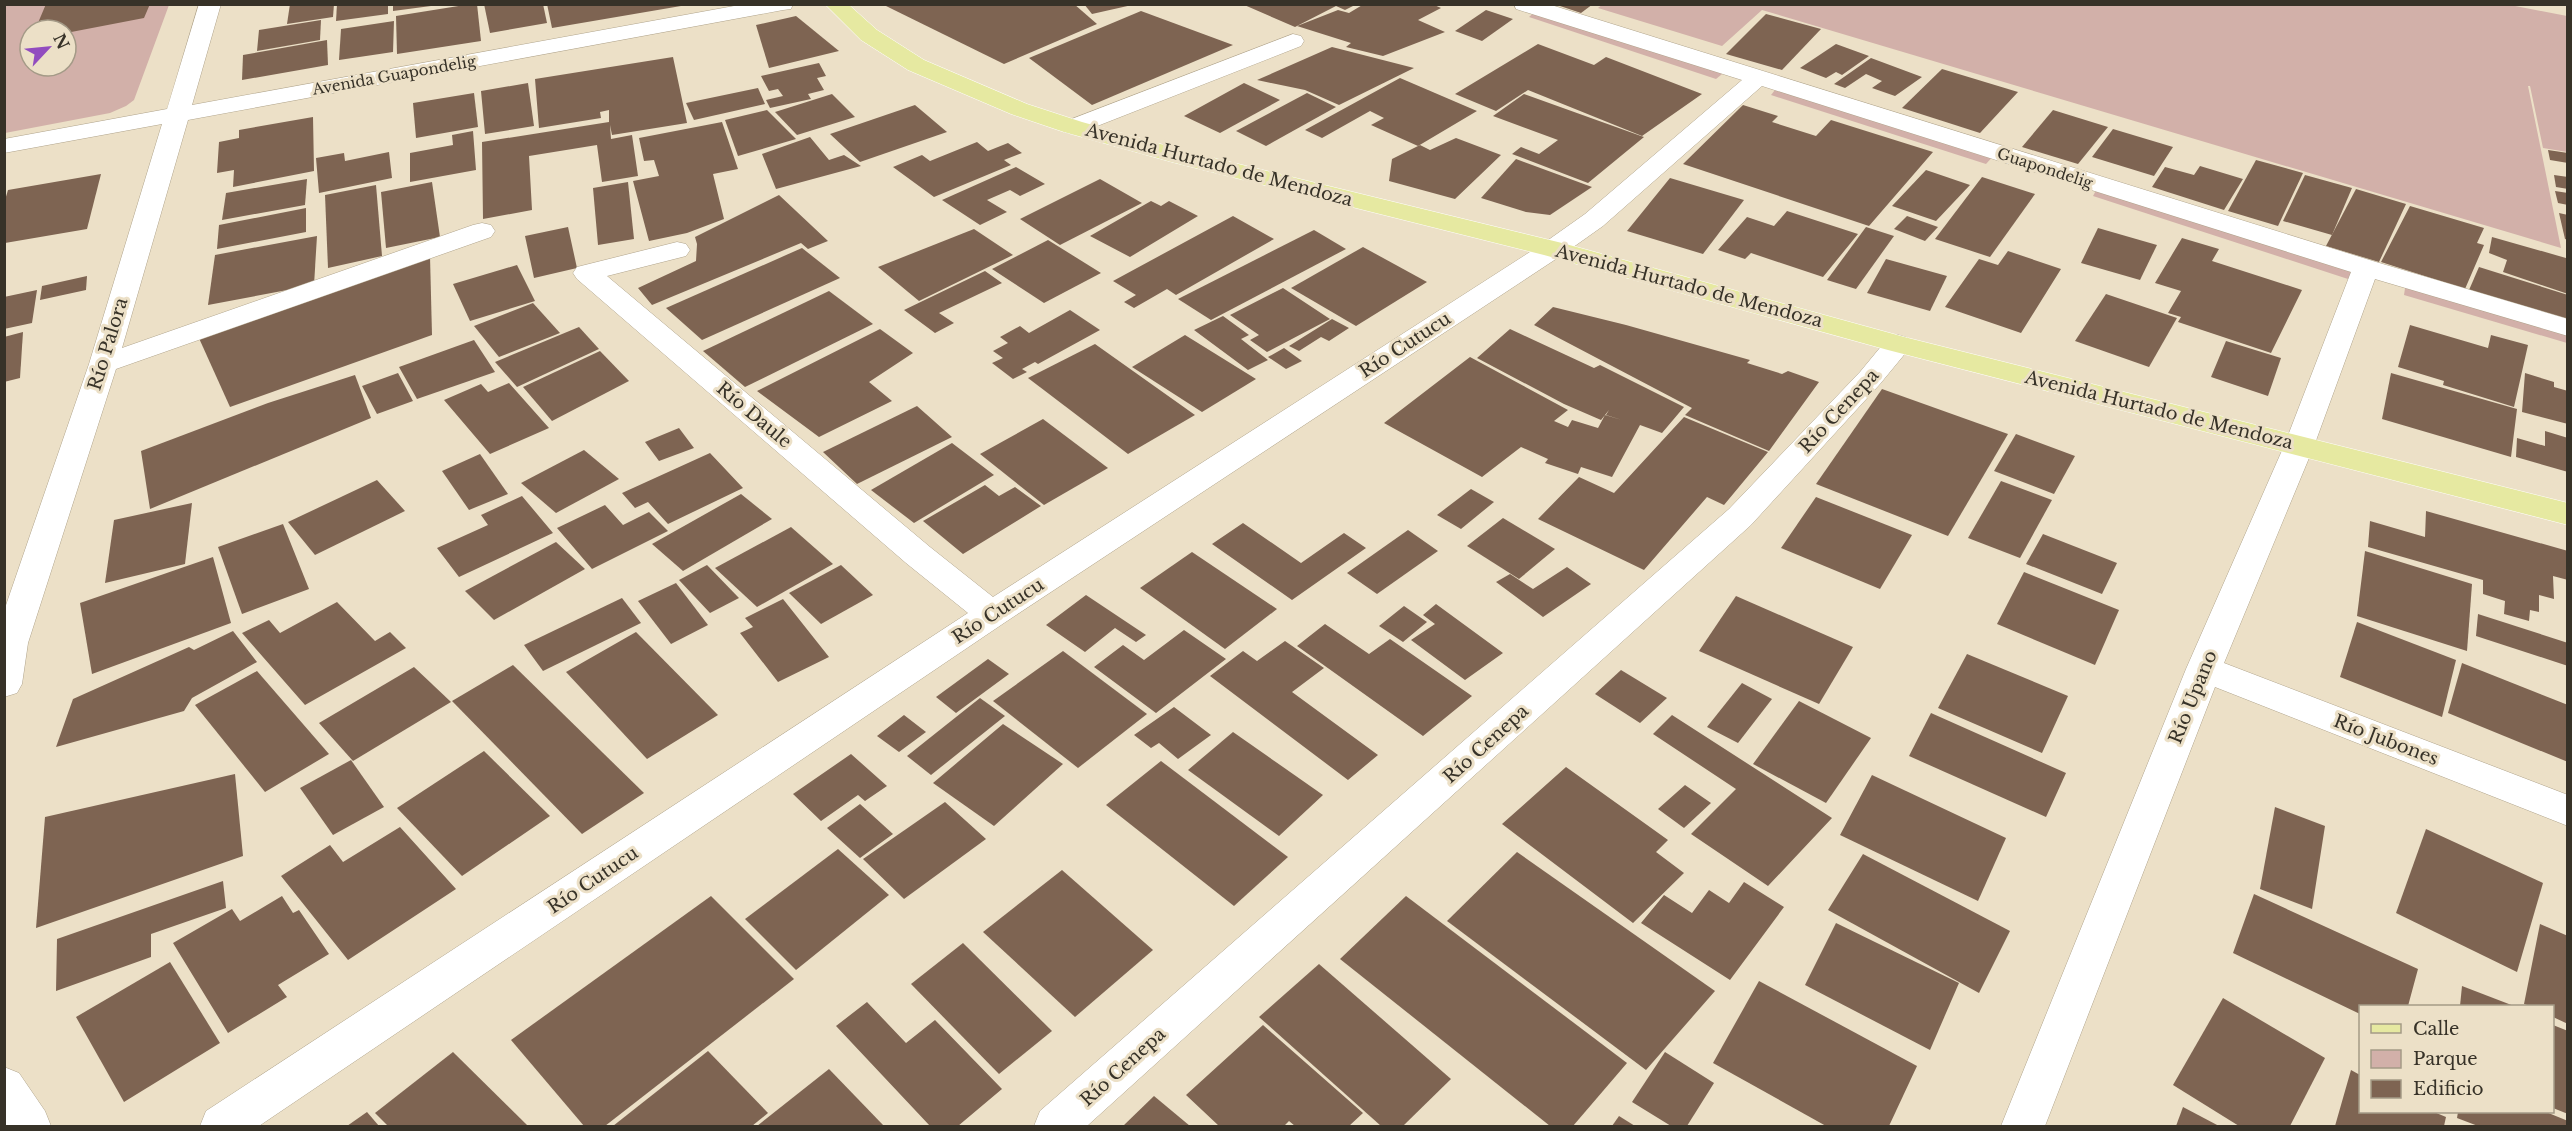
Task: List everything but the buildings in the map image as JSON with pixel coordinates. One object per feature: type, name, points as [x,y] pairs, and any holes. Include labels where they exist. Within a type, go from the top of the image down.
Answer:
[{"type":"main road","name":"Avenida Hurtado de Mendoza","points":[[835,4],[869,35],[916,65],[1019,109],[1073,127],[1181,157],[1553,249],[1898,344],[2568,514]]},
{"type":"street","name":"Río Palora","points":[[4,684],[8,645],[103,364],[210,4]]},
{"type":"street","name":"Avenida Guapondelig","points":[[4,146],[783,4]]},
{"type":"street","name":"Guapondelig","points":[[1524,4],[2366,268],[2568,328]]},
{"type":"street","points":[[1073,127],[1293,41]]},
{"type":"street","name":"Río Cutucu","points":[[222,1126],[992,614],[1553,249],[1594,220],[1759,77]]},
{"type":"street","points":[[103,364],[482,231]]},
{"type":"street","name":"Río Daule","points":[[677,250],[587,273],[918,555],[992,614]]},
{"type":"street","name":"Río Upano","points":[[2023,1126],[2204,669],[2299,446],[2366,268]]},
{"type":"street","name":"Río Cenepa","points":[[1056,1126],[1740,517],[1870,378],[1898,344]]},
{"type":"street","name":"Río Jubones","points":[[2204,669],[2568,811]]},
{"type":"street","points":[[4,1087],[28,1126]]},
{"type":"green space","points":[[1603,4],[2505,4],[2567,16],[2567,152],[2543,148],[2530,86],[2528,86],[2561,248],[1762,10],[1722,46],[1598,8]]},
{"type":"green space","points":[[5,5],[169,5],[134,100],[110,113],[5,133]]},
{"type":"green space","points":[[1538,9],[1727,70],[1716,79],[1529,17]]},
{"type":"green space","points":[[1779,85],[1995,154],[1986,164],[1771,95]]},
{"type":"green space","points":[[2099,185],[2355,267],[2348,279],[2093,196]]},
{"type":"green space","points":[[2406,282],[2567,329],[2567,343],[2404,295]]}]
